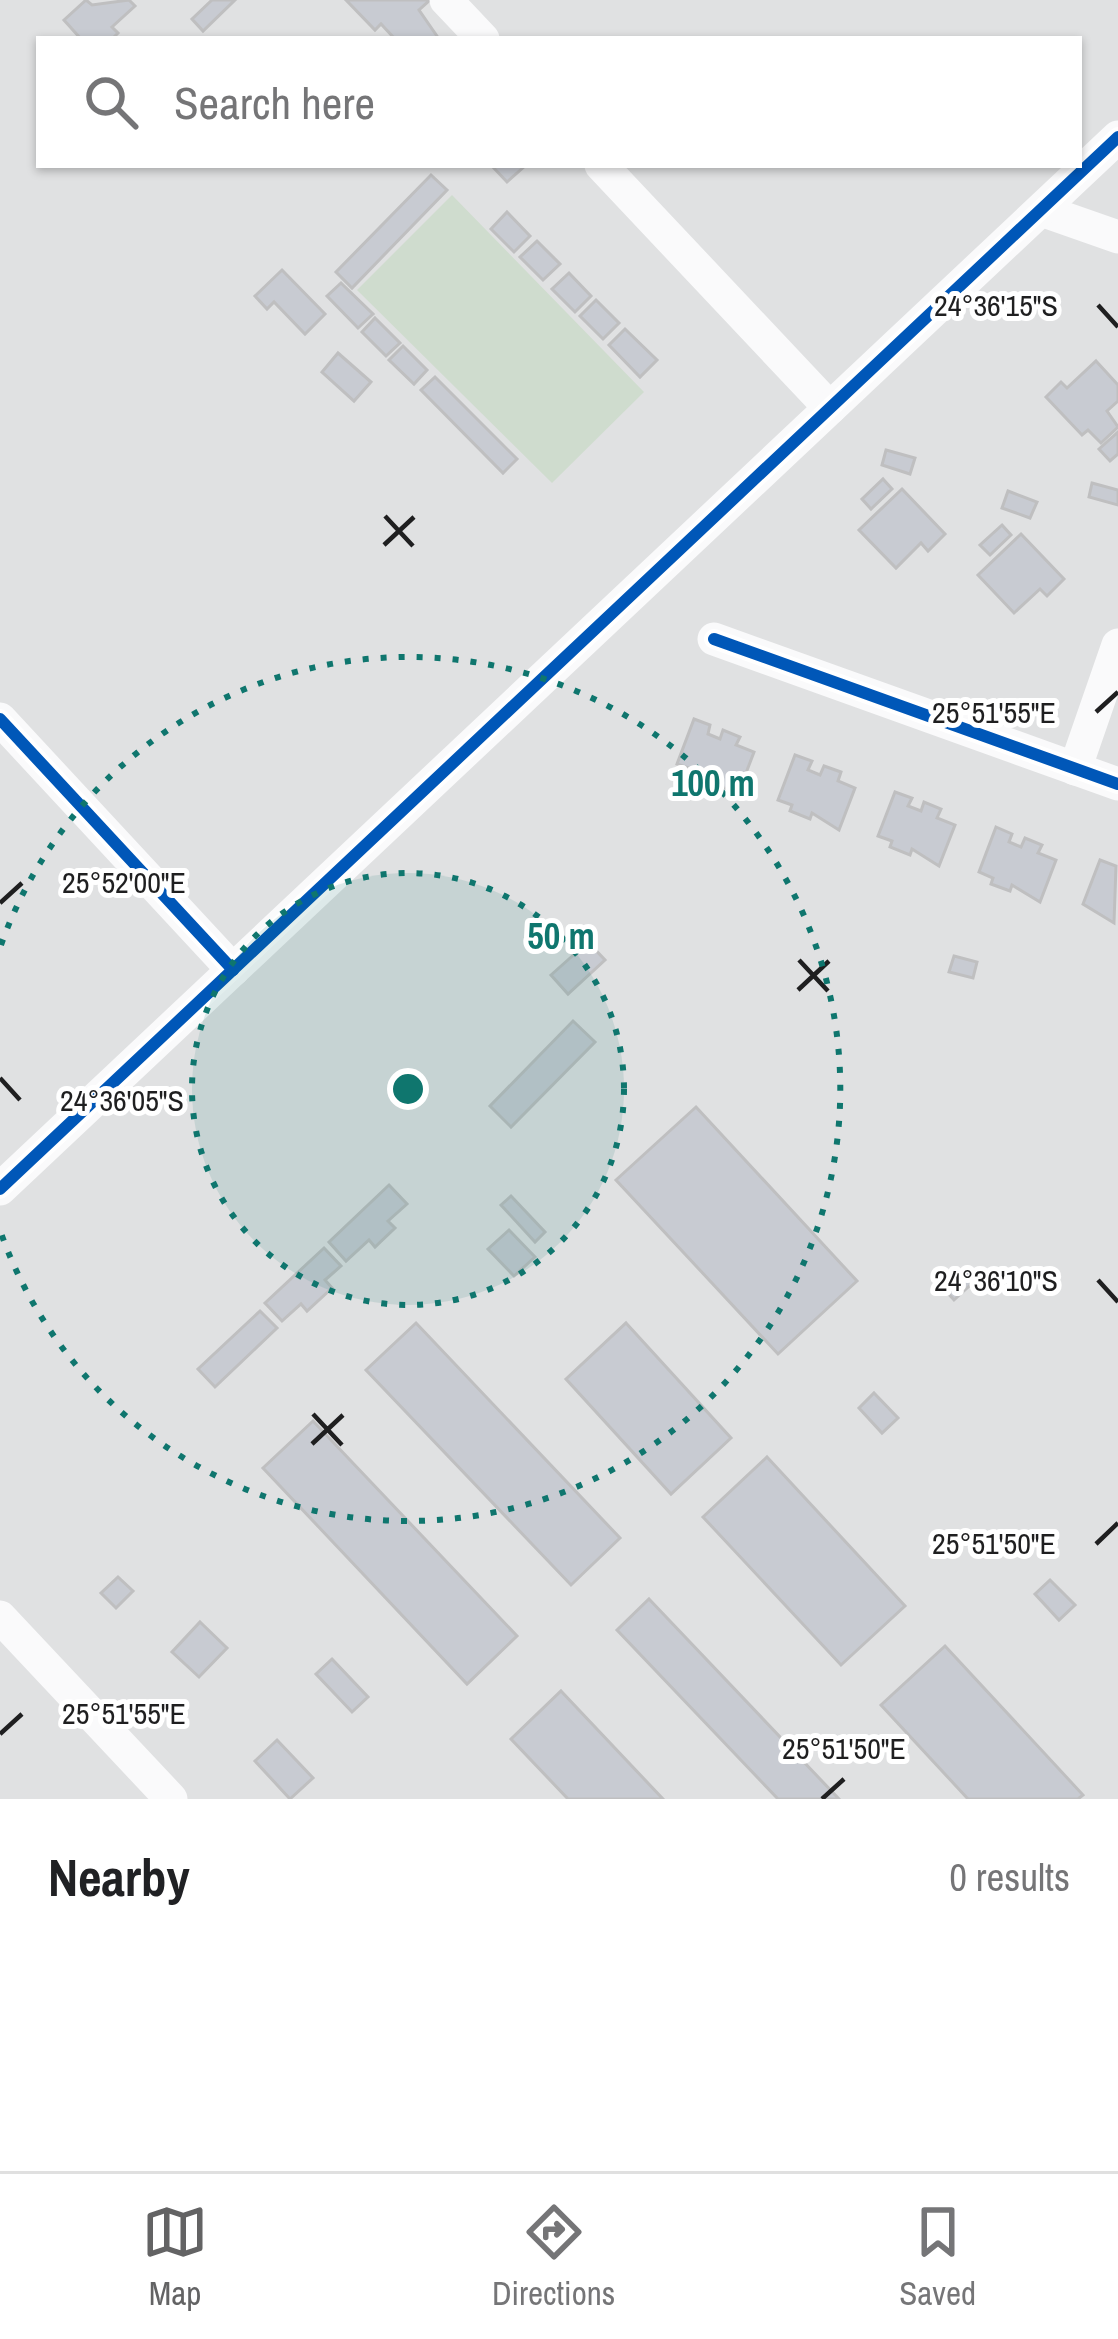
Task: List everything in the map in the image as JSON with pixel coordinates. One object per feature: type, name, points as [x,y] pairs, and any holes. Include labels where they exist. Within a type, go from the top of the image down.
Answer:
[{"type":"street","points":[[446,0],[480,36]]},
{"type":"street","points":[[0,1189],[1118,137]]},
{"type":"street","points":[[604,168],[830,408]]},
{"type":"street","points":[[1041,210],[1118,237]]},
{"type":"street","points":[[714,639],[1118,784]]},
{"type":"street","points":[[1075,769],[1118,645]]},
{"type":"street","points":[[0,719],[232,970]]},
{"type":"street","points":[[0,1617],[171,1799]]},
{"type":"green space","points":[[452,195],[644,392],[552,483],[357,290]]},
{"type":"building","points":[[86,0],[92,5],[129,0],[135,6],[112,27],[118,33],[115,36],[78,36],[64,20]]},
{"type":"building","points":[[212,0],[235,0],[203,31],[192,19]]},
{"type":"building","points":[[346,0],[430,0],[419,10],[437,36],[392,36],[381,24],[375,30]]},
{"type":"building","points":[[494,168],[523,168],[507,182]]},
{"type":"building","points":[[431,175],[447,190],[352,288],[336,272]]},
{"type":"building","points":[[507,212],[530,236],[514,252],[491,229]]},
{"type":"building","points":[[537,241],[560,264],[543,280],[520,257]]},
{"type":"building","points":[[282,270],[325,314],[305,334],[274,302],[267,309],[255,296]]},
{"type":"building","points":[[569,273],[591,296],[575,312],[552,289]]},
{"type":"building","points":[[341,283],[373,314],[358,328],[327,296]]},
{"type":"building","points":[[596,300],[619,323],[603,339],[580,316]]},
{"type":"building","points":[[375,318],[400,343],[386,356],[362,332]]},
{"type":"building","points":[[625,329],[657,360],[640,377],[609,345]]},
{"type":"building","points":[[403,346],[427,370],[414,384],[389,360]]},
{"type":"building","points":[[338,353],[371,382],[354,401],[322,372]]},
{"type":"building","points":[[1096,361],[1118,385],[1118,401],[1107,411],[1118,427],[1101,443],[1088,430],[1082,435],[1046,397],[1061,382],[1067,388]]},
{"type":"building","points":[[435,377],[517,459],[503,473],[421,390]]},
{"type":"building","points":[[1118,432],[1118,454],[1110,461],[1099,449]]},
{"type":"building","points":[[886,450],[915,458],[910,474],[882,465]]},
{"type":"building","points":[[883,479],[892,489],[871,509],[862,499]]},
{"type":"building","points":[[1092,483],[1118,490],[1118,505],[1089,497]]},
{"type":"building","points":[[902,489],[945,534],[928,551],[921,543],[896,568],[859,530]]},
{"type":"building","points":[[1008,491],[1037,502],[1030,518],[1002,508]]},
{"type":"building","points":[[1002,525],[1011,535],[990,555],[980,545]]},
{"type":"building","points":[[1021,534],[1064,579],[1047,596],[1040,589],[1014,613],[978,575]]},
{"type":"building","points":[[694,719],[710,725],[708,734],[720,739],[723,730],[740,737],[736,745],[754,752],[738,794],[720,786],[722,781],[689,775],[691,769],[677,764]]},
{"type":"building","points":[[795,755],[812,761],[808,770],[820,775],[824,766],[841,772],[838,781],[855,788],[839,830],[812,813],[810,819],[790,811],[792,805],[778,800]]},
{"type":"building","points":[[895,792],[912,798],[908,806],[921,811],[924,802],[941,809],[937,818],[955,825],[939,866],[912,849],[910,855],[890,847],[892,841],[878,836]]},
{"type":"building","points":[[996,827],[1012,834],[1009,842],[1021,847],[1025,838],[1042,845],[1038,853],[1056,860],[1040,902],[1012,885],[1010,891],[991,884],[993,878],[979,872]]},
{"type":"building","points":[[1100,860],[1116,866],[1114,923],[1083,904]]},
{"type":"building","points":[[588,942],[605,960],[568,994],[551,975]]},
{"type":"building","points":[[954,956],[977,962],[973,978],[949,972]]},
{"type":"building","points":[[573,1021],[595,1042],[511,1127],[490,1106]]},
{"type":"building","points":[[696,1107],[857,1281],[778,1354],[616,1180]]},
{"type":"building","points":[[389,1185],[407,1204],[388,1221],[395,1228],[375,1247],[369,1240],[346,1261],[329,1242]]},
{"type":"building","points":[[511,1196],[545,1232],[535,1242],[501,1205]]},
{"type":"building","points":[[509,1230],[535,1257],[514,1276],[488,1249]]},
{"type":"building","points":[[324,1248],[341,1266],[325,1280],[332,1288],[307,1311],[301,1304],[282,1321],[265,1303]]},
{"type":"building","points":[[968,1268],[978,1278],[954,1300],[944,1289]]},
{"type":"building","points":[[260,1311],[277,1328],[215,1387],[198,1369]]},
{"type":"building","points":[[416,1323],[620,1538],[571,1585],[366,1370]]},
{"type":"building","points":[[626,1323],[731,1438],[671,1494],[566,1379]]},
{"type":"building","points":[[874,1393],[898,1418],[882,1433],[859,1408]]},
{"type":"building","points":[[313,1421],[517,1636],[467,1684],[263,1468]]},
{"type":"building","points":[[767,1457],[905,1606],[841,1665],[703,1517]]},
{"type":"building","points":[[118,1577],[133,1591],[116,1608],[101,1593]]},
{"type":"building","points":[[1050,1580],[1075,1605],[1059,1620],[1035,1594]]},
{"type":"building","points":[[649,1599],[839,1799],[778,1799],[617,1630]]},
{"type":"building","points":[[200,1622],[227,1648],[199,1677],[172,1652]]},
{"type":"building","points":[[945,1646],[1083,1795],[1078,1799],[968,1799],[881,1705]]},
{"type":"building","points":[[332,1659],[368,1697],[352,1712],[316,1674]]},
{"type":"building","points":[[561,1691],[663,1799],[568,1799],[511,1739]]},
{"type":"building","points":[[277,1740],[313,1778],[290,1799],[255,1761]]},
{"type":"cycle path","points":[[0,1189],[1118,137]]},
{"type":"cycle path","points":[[714,639],[1118,784]]},
{"type":"cycle path","points":[[0,719],[233,970]]}]
